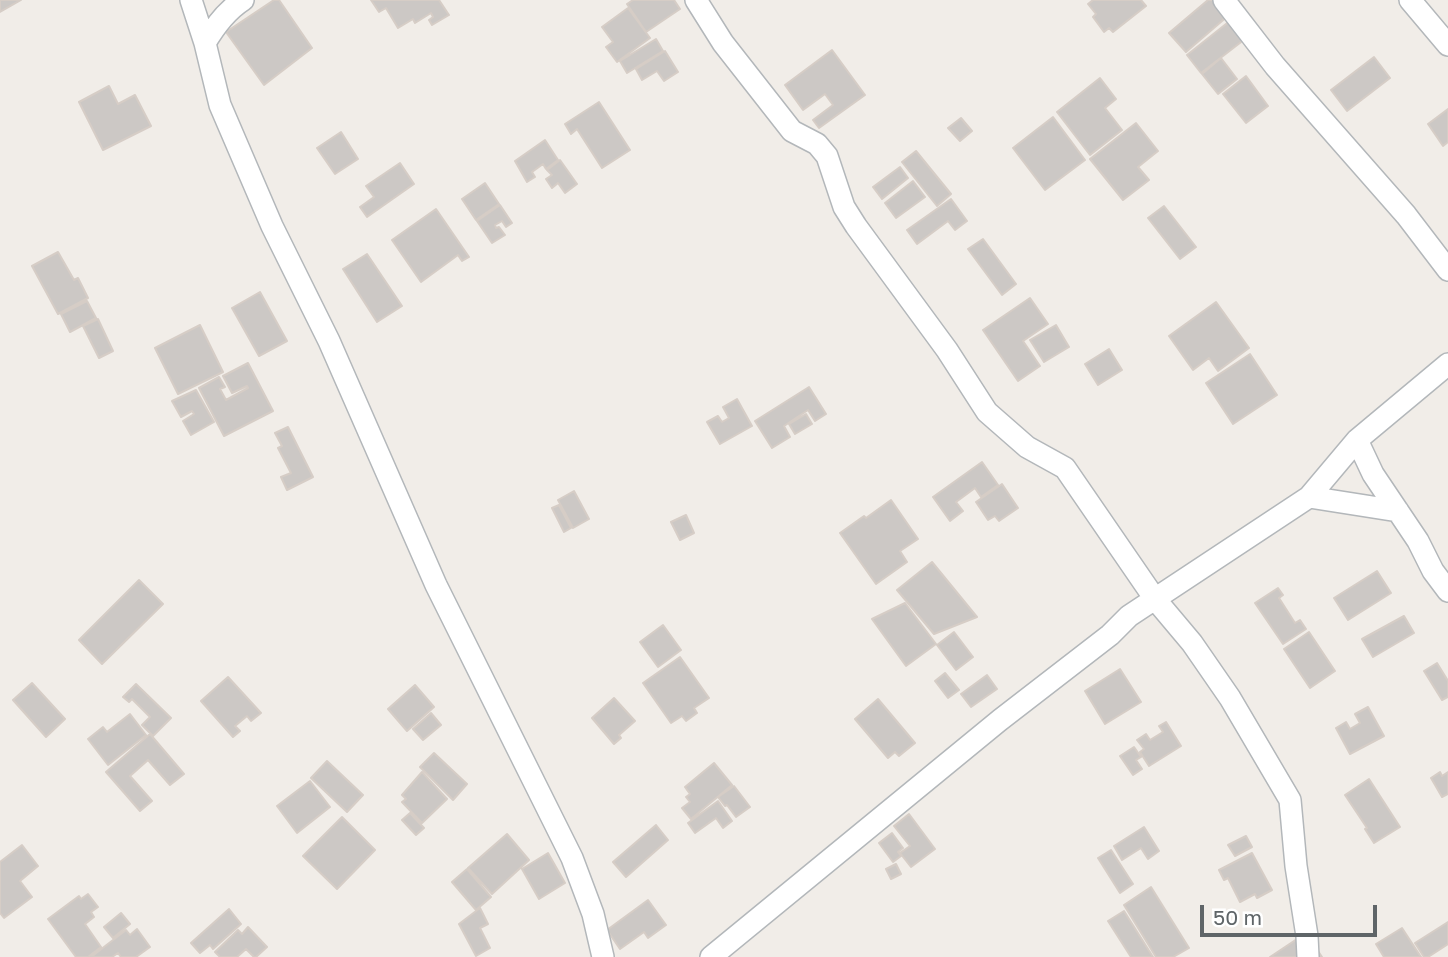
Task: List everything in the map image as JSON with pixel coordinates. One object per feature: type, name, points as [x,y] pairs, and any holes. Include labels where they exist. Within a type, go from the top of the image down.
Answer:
[{"type":"street","points":[[191,0],[220,105],[272,226],[329,341],[436,584],[572,858],[593,914],[603,957]]},
{"type":"street","points":[[205,43],[216,24],[243,0]]},
{"type":"street","points":[[696,0],[723,43],[792,131],[817,144],[827,156],[844,207],[947,349],[986,412],[1027,447],[1065,468],[1155,599],[1192,643],[1230,698],[1290,800],[1308,957]]},
{"type":"street","points":[[1224,0],[1275,66],[1406,215],[1448,270]]},
{"type":"street","points":[[1410,0],[1448,44]]},
{"type":"street","points":[[711,957],[1000,720],[1110,635],[1129,616],[1309,497],[1357,440],[1448,364]]},
{"type":"street","points":[[1357,440],[1373,474],[1448,591]]},
{"type":"street","points":[[1309,497],[1398,511]]},
{"type":"building","points":[[0,0],[21,0],[0,12]]},
{"type":"building","points":[[274,0],[279,0],[312,48],[264,85],[226,32]]},
{"type":"building","points":[[371,0],[439,0],[449,15],[432,25],[429,20],[433,17],[431,13],[415,23],[413,19],[398,28],[386,8],[379,12]]},
{"type":"building","points":[[633,0],[674,0],[680,9],[646,32],[627,4]]},
{"type":"building","points":[[1093,0],[1141,0],[1146,6],[1113,32],[1109,28],[1104,32],[1093,17],[1096,14],[1088,4]]},
{"type":"building","points":[[1208,0],[1216,0],[1229,15],[1186,52],[1169,33]]},
{"type":"building","points":[[628,8],[650,38],[617,62],[606,47],[613,42],[602,27]]},
{"type":"building","points":[[1231,20],[1245,39],[1201,73],[1187,55]]},
{"type":"building","points":[[656,39],[663,51],[627,73],[620,61]]},
{"type":"building","points":[[832,50],[865,95],[819,128],[813,120],[833,105],[825,94],[803,110],[785,85]]},
{"type":"building","points":[[665,51],[678,72],[664,81],[657,71],[642,80],[636,69]]},
{"type":"building","points":[[1374,57],[1390,78],[1347,111],[1331,90]]},
{"type":"building","points":[[1221,58],[1237,79],[1218,94],[1202,74]]},
{"type":"building","points":[[1246,76],[1268,106],[1246,123],[1223,94]]},
{"type":"building","points":[[1100,78],[1116,99],[1105,108],[1122,130],[1090,155],[1057,112]]},
{"type":"building","points":[[109,86],[118,104],[135,95],[151,126],[103,150],[79,102]]},
{"type":"building","points":[[599,102],[630,150],[602,168],[577,129],[571,134],[565,124]]},
{"type":"building","points":[[1448,109],[1448,142],[1443,146],[1428,124]]},
{"type":"building","points":[[1053,117],[1085,160],[1045,190],[1013,148]]},
{"type":"building","points":[[961,118],[972,131],[960,141],[948,128]]},
{"type":"building","points":[[1136,123],[1158,151],[1138,167],[1149,180],[1123,200],[1090,159]]},
{"type":"building","points":[[341,132],[358,159],[335,174],[317,148]]},
{"type":"building","points":[[545,140],[558,160],[546,169],[543,164],[532,172],[535,177],[527,182],[515,161]]},
{"type":"building","points":[[916,151],[951,194],[937,206],[902,162]]},
{"type":"building","points":[[560,160],[577,184],[565,193],[558,183],[552,188],[546,179],[552,175],[547,170]]},
{"type":"building","points":[[400,163],[414,184],[367,217],[360,207],[374,197],[366,186]]},
{"type":"building","points":[[900,167],[908,178],[882,199],[873,187]]},
{"type":"building","points":[[913,181],[925,197],[896,218],[885,203]]},
{"type":"building","points":[[485,183],[499,204],[476,220],[462,199]]},
{"type":"building","points":[[951,199],[967,221],[955,230],[948,221],[917,244],[907,230]]},
{"type":"building","points":[[500,205],[512,223],[506,227],[502,221],[495,225],[505,235],[492,243],[477,221]]},
{"type":"building","points":[[1164,206],[1196,247],[1180,259],[1148,218]]},
{"type":"building","points":[[436,209],[469,257],[462,261],[458,255],[421,282],[392,240]]},
{"type":"building","points":[[983,239],[1016,284],[1002,295],[968,249]]},
{"type":"building","points":[[58,252],[74,280],[78,278],[88,298],[58,314],[32,266]]},
{"type":"building","points":[[367,254],[402,306],[377,322],[343,269]]},
{"type":"building","points":[[260,292],[287,341],[259,356],[232,308]]},
{"type":"building","points":[[1030,298],[1048,324],[1023,341],[1040,366],[1018,381],[983,330]]},
{"type":"building","points":[[87,301],[96,318],[70,332],[61,314]]},
{"type":"building","points":[[1216,302],[1249,348],[1218,371],[1209,358],[1193,370],[1169,336]]},
{"type":"building","points":[[98,319],[113,351],[99,358],[83,326]]},
{"type":"building","points":[[200,325],[223,372],[178,394],[155,348]]},
{"type":"building","points":[[1056,325],[1069,347],[1044,362],[1030,340]]},
{"type":"building","points":[[1109,349],[1122,370],[1098,385],[1085,364]]},
{"type":"building","points":[[1250,354],[1277,395],[1233,424],[1206,383]]},
{"type":"building","points":[[248,363],[273,411],[224,436],[199,388],[219,377],[225,387],[220,389],[226,400],[248,388],[247,386],[232,393],[223,376]]},
{"type":"building","points":[[809,387],[826,414],[815,421],[808,410],[784,426],[790,437],[772,448],[755,421]]},
{"type":"building","points":[[196,390],[214,422],[191,435],[183,421],[194,414],[192,411],[181,417],[172,401]]},
{"type":"building","points":[[737,399],[752,426],[720,444],[707,422],[718,416],[722,422],[729,418],[723,407]]},
{"type":"building","points":[[806,414],[812,424],[795,434],[789,424]]},
{"type":"building","points":[[288,427],[313,477],[287,490],[281,477],[291,473],[278,448],[282,446],[275,433]]},
{"type":"building","points":[[982,462],[998,485],[981,497],[975,488],[956,502],[963,511],[950,521],[933,497]]},
{"type":"building","points":[[1002,484],[1018,508],[999,521],[995,516],[988,520],[976,502]]},
{"type":"building","points":[[574,491],[589,519],[573,528],[558,500]]},
{"type":"building","points":[[891,500],[918,539],[900,551],[907,562],[876,584],[840,533]]},
{"type":"building","points":[[559,505],[571,528],[564,532],[552,508]]},
{"type":"building","points":[[686,515],[694,533],[680,540],[671,522]]},
{"type":"building","points":[[932,562],[977,617],[934,634],[897,590]]},
{"type":"building","points":[[1377,571],[1391,593],[1348,620],[1334,598]]},
{"type":"building","points":[[139,580],[163,604],[102,664],[79,640]]},
{"type":"building","points":[[1278,588],[1283,595],[1279,598],[1295,623],[1300,620],[1306,629],[1283,644],[1255,603]]},
{"type":"building","points":[[905,603],[936,644],[906,666],[872,619]]},
{"type":"building","points":[[1404,616],[1414,633],[1373,657],[1362,639]]},
{"type":"building","points":[[663,625],[681,650],[658,667],[640,642]]},
{"type":"building","points":[[954,632],[973,657],[956,670],[937,645]]},
{"type":"building","points":[[1309,632],[1335,671],[1310,688],[1284,649]]},
{"type":"building","points":[[680,657],[709,698],[694,708],[697,713],[686,721],[682,716],[671,723],[643,683]]},
{"type":"building","points":[[1437,663],[1448,681],[1448,697],[1442,700],[1424,671]]},
{"type":"building","points":[[1120,669],[1141,702],[1105,724],[1085,691]]},
{"type":"building","points":[[945,673],[959,690],[948,698],[935,681]]},
{"type":"building","points":[[987,675],[997,689],[971,707],[961,694]]},
{"type":"building","points":[[228,677],[261,713],[251,721],[247,716],[235,726],[240,731],[233,737],[201,701]]},
{"type":"building","points":[[32,683],[65,719],[46,737],[13,700]]},
{"type":"building","points":[[136,684],[171,718],[153,736],[142,725],[150,717],[132,699],[129,702],[123,697]]},
{"type":"building","points":[[415,685],[434,707],[407,731],[388,709]]},
{"type":"building","points":[[614,698],[635,721],[619,735],[621,738],[614,744],[592,718]]},
{"type":"building","points":[[878,699],[915,743],[899,756],[895,752],[888,758],[855,719]]},
{"type":"building","points":[[1368,707],[1384,736],[1350,754],[1336,728],[1346,722],[1350,729],[1360,723],[1355,714]]},
{"type":"building","points":[[431,713],[441,725],[423,740],[413,729]]},
{"type":"building","points":[[130,714],[146,735],[108,765],[88,739],[103,727],[107,732]]},
{"type":"building","points":[[1166,722],[1181,746],[1149,766],[1140,752],[1144,749],[1137,740],[1146,734],[1150,740],[1163,732],[1159,726]]},
{"type":"building","points":[[150,734],[184,774],[170,785],[148,760],[130,776],[152,801],[140,811],[106,772]]},
{"type":"building","points":[[1134,747],[1141,757],[1136,760],[1142,769],[1133,775],[1120,756]]},
{"type":"building","points":[[434,753],[467,784],[453,800],[420,767]]},
{"type":"building","points":[[327,761],[363,795],[347,812],[311,778]]},
{"type":"building","points":[[714,763],[732,785],[691,819],[682,808],[690,802],[686,797],[690,794],[685,787]]},
{"type":"building","points":[[422,772],[447,799],[422,823],[402,802],[406,799],[402,795]]},
{"type":"building","points":[[1440,772],[1442,776],[1448,772],[1448,794],[1442,797],[1431,778]]},
{"type":"building","points":[[1369,779],[1400,827],[1374,843],[1345,795]]},
{"type":"building","points":[[310,781],[330,807],[297,833],[277,806]]},
{"type":"building","points":[[734,786],[750,807],[736,817],[718,797]]},
{"type":"building","points":[[718,801],[732,821],[723,828],[716,818],[695,833],[688,823]]},
{"type":"building","points":[[410,813],[424,828],[416,835],[402,820]]},
{"type":"building","points":[[909,814],[935,849],[911,867],[900,853],[910,846],[894,826]]},
{"type":"building","points":[[342,817],[375,850],[337,889],[303,856]]},
{"type":"building","points":[[656,825],[668,840],[626,877],[613,862]]},
{"type":"building","points":[[1144,827],[1159,851],[1148,859],[1141,848],[1122,860],[1114,846]]},
{"type":"building","points":[[892,833],[903,848],[898,852],[901,856],[893,862],[879,843]]},
{"type":"building","points":[[507,834],[529,860],[492,894],[468,868]]},
{"type":"building","points":[[1246,836],[1252,847],[1235,856],[1228,845]]},
{"type":"building","points":[[22,845],[38,866],[20,881],[32,897],[4,918],[0,913],[0,862]]},
{"type":"building","points":[[1111,850],[1133,884],[1120,893],[1098,858]]},
{"type":"building","points":[[548,853],[565,883],[539,899],[522,869]]},
{"type":"building","points":[[1252,853],[1272,890],[1257,898],[1255,894],[1240,902],[1228,878],[1224,880],[1219,870]]},
{"type":"building","points":[[896,864],[901,874],[891,879],[886,869]]},
{"type":"building","points":[[467,869],[491,897],[476,910],[452,882]]},
{"type":"building","points":[[1151,887],[1189,948],[1173,957],[1156,957],[1124,905]]},
{"type":"building","points":[[88,894],[98,907],[91,912],[94,917],[85,924],[101,947],[88,957],[76,957],[48,919],[79,896],[81,899]]},
{"type":"building","points":[[648,900],[666,925],[648,938],[644,932],[620,949],[607,930]]},
{"type":"building","points":[[480,908],[488,924],[480,928],[490,948],[476,956],[459,924]]},
{"type":"building","points":[[229,909],[241,924],[213,949],[210,945],[200,953],[191,943]]},
{"type":"building","points":[[1124,911],[1153,957],[1131,957],[1108,921]]},
{"type":"building","points":[[121,913],[130,924],[113,938],[104,927]]},
{"type":"building","points":[[1448,922],[1448,944],[1424,957],[1415,943]]},
{"type":"building","points":[[248,927],[267,947],[256,957],[246,949],[237,957],[220,957],[215,952],[238,930],[242,934]]},
{"type":"building","points":[[1402,928],[1421,957],[1384,957],[1376,944]]},
{"type":"building","points":[[137,929],[150,947],[136,957],[121,957],[118,953],[112,957],[91,957],[126,930],[130,935]]},
{"type":"building","points":[[1306,933],[1322,957],[1270,957]]}]
